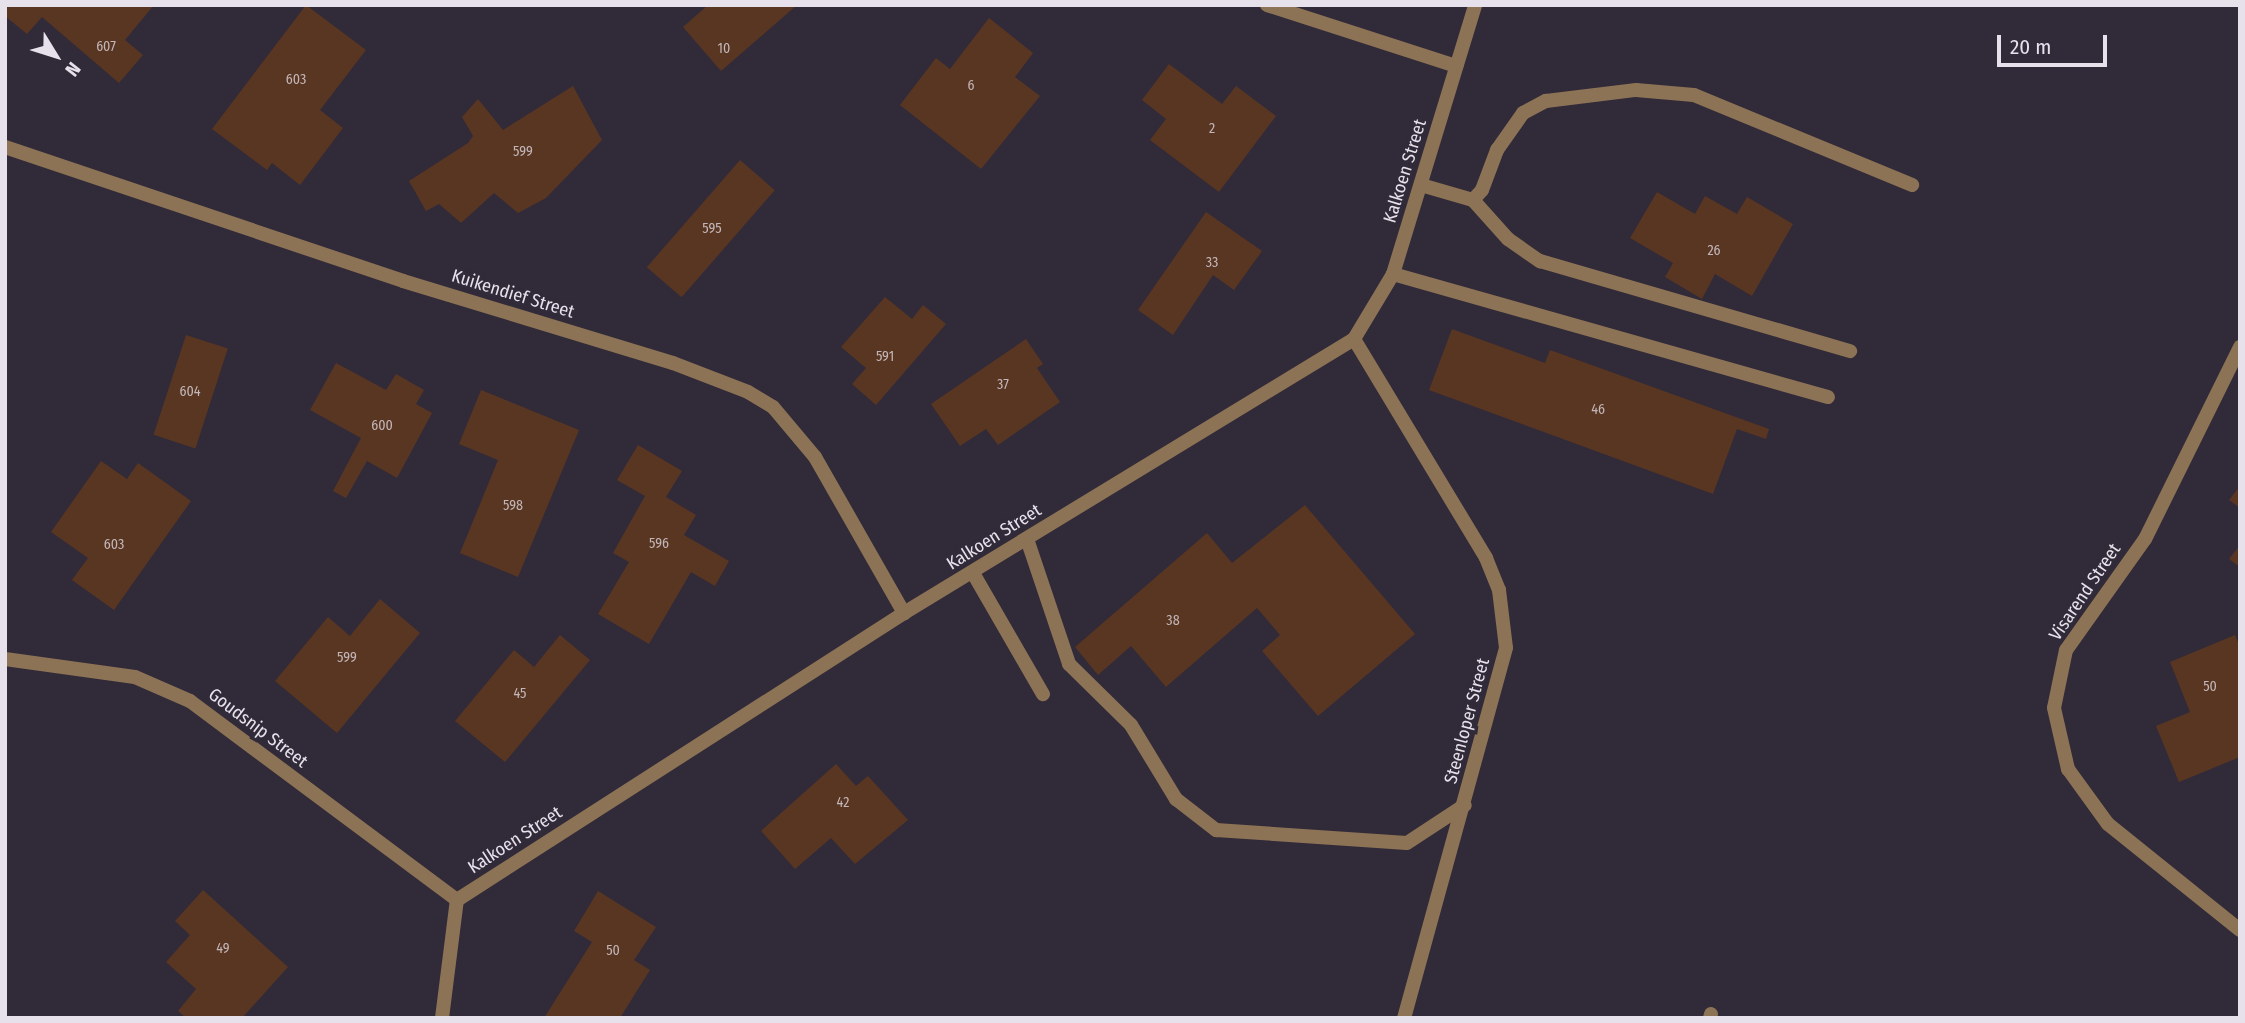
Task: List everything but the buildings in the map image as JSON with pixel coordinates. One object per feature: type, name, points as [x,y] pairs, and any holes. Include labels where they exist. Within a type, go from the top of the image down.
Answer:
[{"type":"street","points":[[1267,5],[1456,66]]},
{"type":"street","name":"Kalkoen Street","points":[[457,900],[904,614],[1354,339],[1394,274],[1475,5]]},
{"type":"street","points":[[1473,200],[1482,190],[1497,150],[1523,113],[1546,101],[1636,90],[1694,95],[1912,185]]},
{"type":"street","name":"Kuikendief Street","points":[[5,147],[403,281],[673,362],[748,392],[787,420],[815,457],[904,614]]},
{"type":"street","points":[[1421,185],[1473,200],[1508,239],[1540,261],[1850,351]]},
{"type":"street","points":[[1394,274],[1828,397]]},
{"type":"street","name":"Steenloper Street","points":[[1354,339],[1486,558],[1499,590],[1506,648],[1465,805],[1404,1018]]},
{"type":"street","name":"Visarend Street","points":[[2240,347],[2145,539],[2066,650],[2054,708],[2068,769],[2108,824],[2240,930]]},
{"type":"street","points":[[1027,539],[1069,664],[1131,725],[1176,799],[1216,830],[1407,843],[1465,805]]},
{"type":"street","points":[[973,573],[1043,694]]},
{"type":"street","name":"Goudsnip Street","points":[[5,659],[135,677],[190,701],[457,900]]},
{"type":"street","points":[[442,1018],[457,900]]}]
